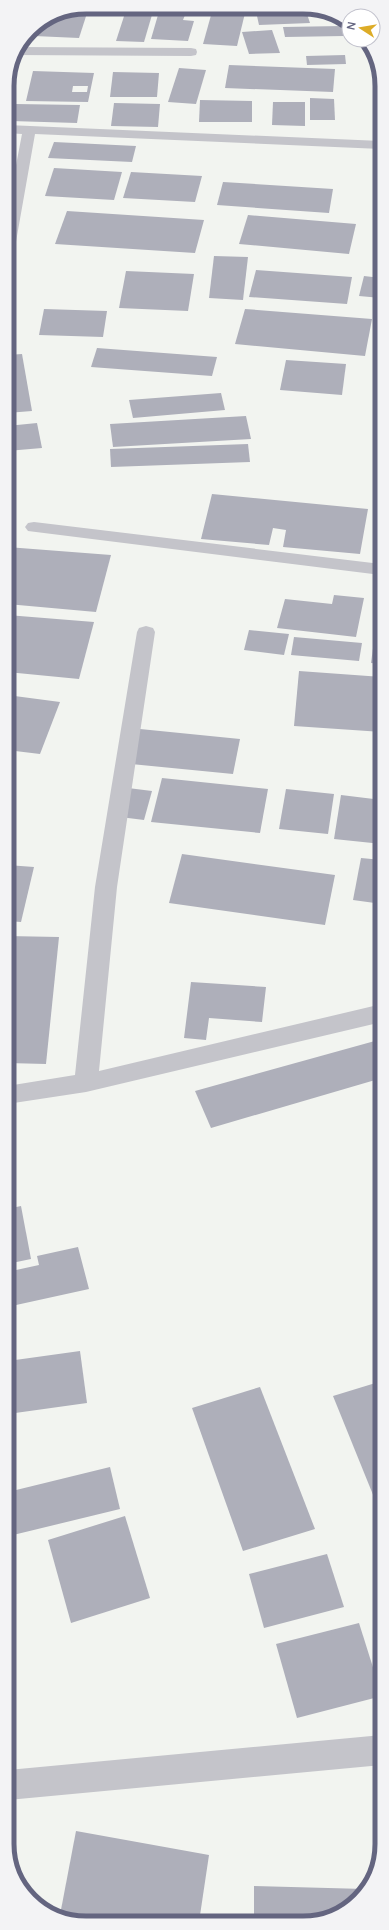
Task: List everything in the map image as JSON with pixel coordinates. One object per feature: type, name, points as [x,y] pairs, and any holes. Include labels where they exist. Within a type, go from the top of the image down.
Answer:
[{"type":"street","points":[[23,51],[190,52]]},
{"type":"street","points":[[14,130],[375,145]]},
{"type":"street","points":[[14,214],[29,131]]},
{"type":"street","points":[[34,527],[375,569]]},
{"type":"street","points":[[86,1083],[106,887],[146,632]]},
{"type":"street","points":[[14,1094],[86,1083],[375,1015]]},
{"type":"street","points":[[14,1784],[375,1751]]},
{"type":"building","points":[[87,14],[79,38],[34,36],[42,29],[59,19],[72,15]]},
{"type":"building","points":[[125,14],[152,14],[144,42],[116,41]]},
{"type":"building","points":[[158,14],[195,14],[185,15],[183,20],[194,21],[188,41],[151,39]]},
{"type":"building","points":[[211,14],[245,14],[237,46],[203,44]]},
{"type":"building","points":[[270,14],[307,14],[310,23],[259,25],[257,16],[271,16]]},
{"type":"building","points":[[341,26],[341,36],[285,37],[283,27]]},
{"type":"building","points":[[272,30],[280,53],[249,54],[242,32]]},
{"type":"building","points":[[345,55],[346,64],[307,65],[306,56]]},
{"type":"building","points":[[229,65],[335,69],[333,92],[225,88]]},
{"type":"building","points":[[179,68],[206,70],[196,104],[168,102]]},
{"type":"building","points":[[33,71],[94,73],[88,102],[26,101]],"holes":[[[73,86],[88,86],[87,92],[72,92]]]},
{"type":"building","points":[[113,72],[159,73],[157,97],[110,97]]},
{"type":"building","points":[[310,98],[334,99],[335,120],[310,120]]},
{"type":"building","points":[[200,100],[252,101],[252,122],[199,122]]},
{"type":"building","points":[[273,102],[305,102],[305,126],[272,125]]},
{"type":"building","points":[[114,103],[160,104],[158,127],[111,126]]},
{"type":"building","points":[[15,104],[80,105],[77,123],[14,121]]},
{"type":"building","points":[[54,142],[136,146],[132,162],[48,158]]},
{"type":"building","points":[[54,168],[122,172],[114,200],[45,196]]},
{"type":"building","points":[[131,172],[202,176],[195,202],[123,198]]},
{"type":"building","points":[[223,182],[333,189],[329,213],[217,205]]},
{"type":"building","points":[[67,211],[204,220],[195,253],[55,244]]},
{"type":"building","points":[[248,215],[356,224],[349,254],[239,244]]},
{"type":"building","points":[[214,256],[248,257],[243,300],[209,298]]},
{"type":"building","points":[[256,270],[352,277],[347,304],[249,297]]},
{"type":"building","points":[[126,271],[194,274],[188,311],[119,308]]},
{"type":"building","points":[[364,276],[375,277],[375,297],[359,296]]},
{"type":"building","points":[[44,309],[107,311],[103,337],[39,335]]},
{"type":"building","points":[[245,309],[372,319],[365,356],[235,344]]},
{"type":"building","points":[[97,348],[217,357],[212,376],[91,367]]},
{"type":"building","points":[[22,354],[32,411],[14,412],[14,355]]},
{"type":"building","points":[[286,360],[346,364],[342,395],[280,390]]},
{"type":"building","points":[[221,393],[225,410],[133,418],[129,400]]},
{"type":"building","points":[[246,416],[251,439],[113,447],[110,424]]},
{"type":"building","points":[[37,423],[42,448],[14,450],[14,425]]},
{"type":"building","points":[[248,444],[250,462],[111,467],[110,449]]},
{"type":"building","points":[[212,494],[368,509],[360,554],[283,547],[286,530],[273,528],[269,545],[201,539]]},
{"type":"building","points":[[14,548],[111,555],[96,612],[14,605]]},
{"type":"building","points":[[334,595],[364,598],[356,637],[277,628],[285,599],[332,604]]},
{"type":"building","points":[[14,616],[94,622],[79,679],[14,673]]},
{"type":"building","points":[[249,630],[289,634],[284,655],[244,650]]},
{"type":"building","points":[[294,637],[362,643],[359,661],[291,655]]},
{"type":"building","points":[[374,641],[375,641],[375,663],[371,663]]},
{"type":"building","points":[[299,671],[375,676],[375,732],[294,726]]},
{"type":"building","points":[[14,696],[60,702],[40,754],[14,751]]},
{"type":"building","points":[[140,729],[240,739],[233,774],[131,764]]},
{"type":"building","points":[[162,778],[268,789],[260,833],[151,822]]},
{"type":"building","points":[[128,788],[152,791],[144,820],[120,817]]},
{"type":"building","points":[[286,789],[334,794],[328,834],[279,829]]},
{"type":"building","points":[[341,795],[375,799],[375,843],[334,839]]},
{"type":"building","points":[[182,854],[335,875],[325,925],[169,903]]},
{"type":"building","points":[[361,858],[375,859],[375,903],[353,900]]},
{"type":"building","points":[[14,866],[34,867],[21,922],[14,922]]},
{"type":"building","points":[[14,936],[59,937],[46,1064],[14,1063]]},
{"type":"building","points":[[191,982],[266,987],[262,1022],[209,1018],[206,1040],[184,1038]]},
{"type":"building","points":[[375,1041],[375,1080],[211,1128],[195,1091]]},
{"type":"building","points":[[21,1206],[31,1259],[14,1263],[14,1208]]},
{"type":"building","points":[[78,1247],[89,1289],[14,1305],[14,1270],[39,1265],[37,1256]]},
{"type":"building","points":[[80,1351],[87,1403],[14,1413],[14,1360]]},
{"type":"building","points":[[375,1383],[375,1500],[333,1396]]},
{"type":"building","points":[[260,1387],[315,1529],[243,1551],[192,1408]]},
{"type":"building","points":[[110,1467],[120,1509],[14,1535],[14,1491]]},
{"type":"building","points":[[125,1516],[150,1598],[71,1623],[48,1540]]},
{"type":"building","points":[[327,1554],[344,1607],[264,1628],[249,1574]]},
{"type":"building","points":[[359,1623],[375,1674],[375,1698],[297,1718],[276,1644]]},
{"type":"building","points":[[76,1831],[209,1855],[200,1916],[86,1916],[72,1915],[61,1912]]},
{"type":"building","points":[[254,1886],[359,1889],[343,1904],[335,1909],[321,1914],[303,1916],[254,1916]]}]
